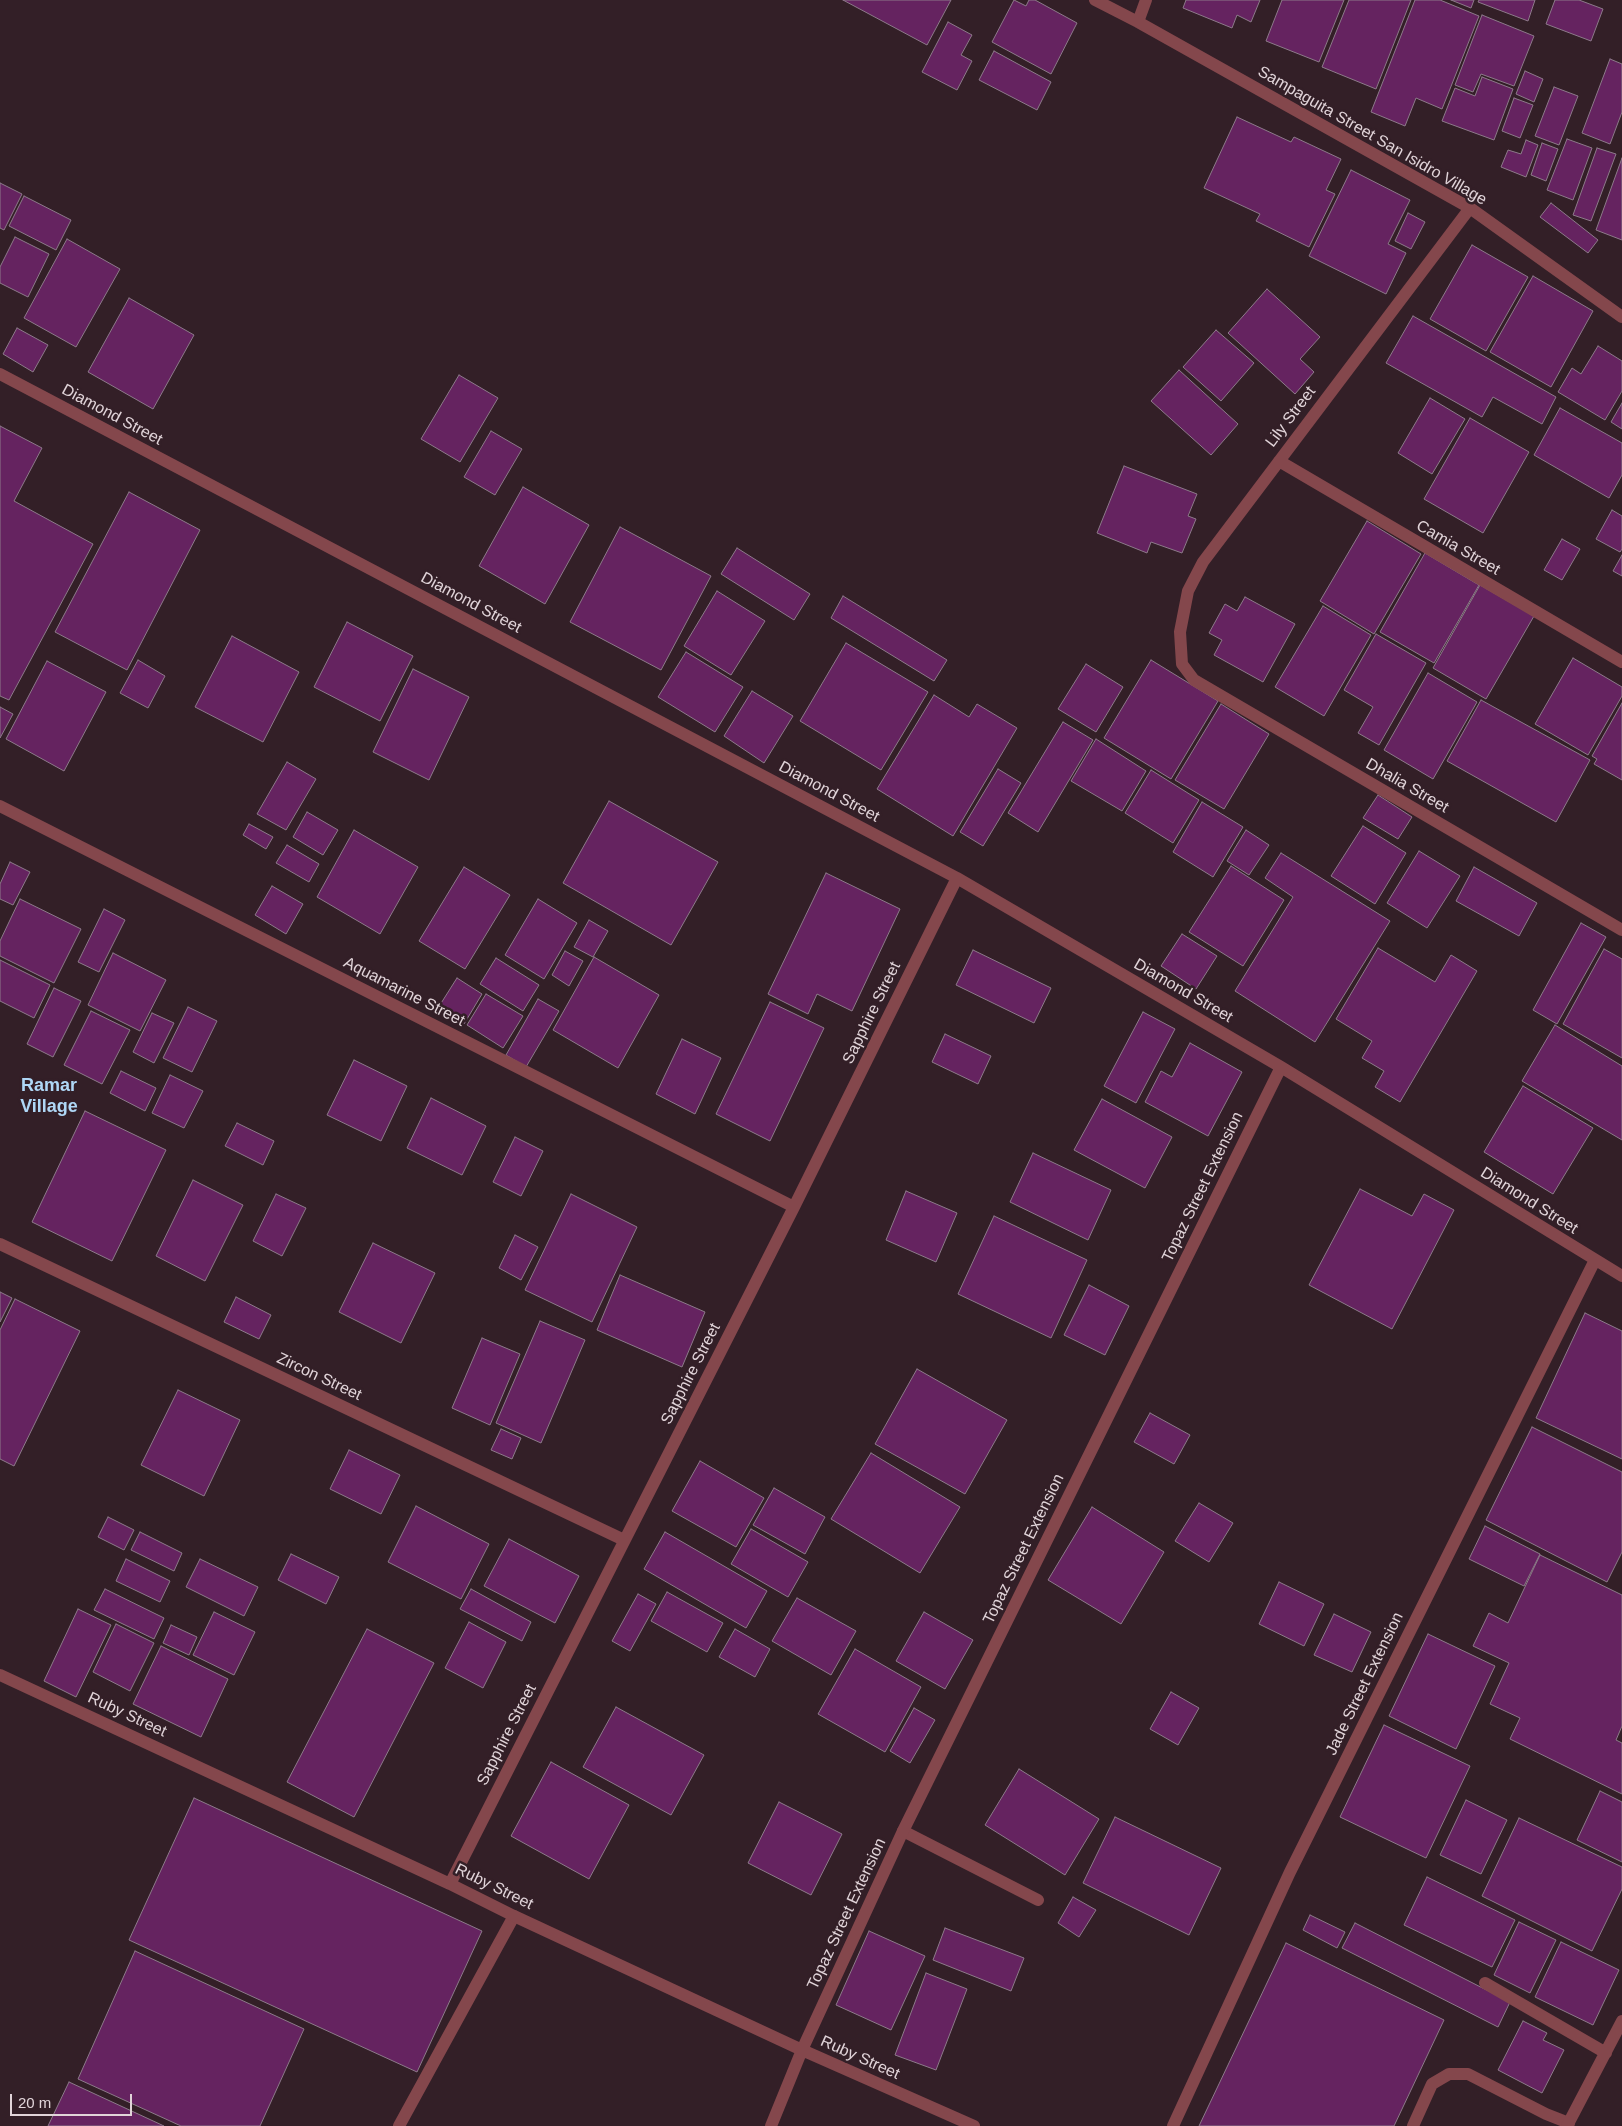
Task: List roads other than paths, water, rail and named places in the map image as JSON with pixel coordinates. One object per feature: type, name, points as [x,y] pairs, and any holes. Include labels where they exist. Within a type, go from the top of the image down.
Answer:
[{"type":"street","name":"Sampaguita Street San Isidro Village","points":[[1095,0],[1138,22],[1470,208],[1622,317]]},
{"type":"street","points":[[1138,22],[1146,0]]},
{"type":"street","name":"Lily Street","points":[[1182,664],[1180,632],[1188,592],[1203,562],[1470,208]]},
{"type":"street","name":"Diamond Street","points":[[0,374],[957,878],[1281,1067],[1622,1276]]},
{"type":"street","name":"Camia Street","points":[[1278,461],[1622,662]]},
{"type":"street","name":"Dhalia Street","points":[[1182,664],[1194,680],[1622,930]]},
{"type":"street","name":"Aquamarine Street","points":[[0,806],[794,1207]]},
{"type":"street","name":"Sapphire Street","points":[[450,1884],[794,1207],[957,878]]},
{"type":"street","name":"Topaz Street Extension","points":[[771,2126],[802,2050],[903,1831],[1281,1067]]},
{"type":"street","name":"Zircon Street","points":[[0,1244],[624,1540]]},
{"type":"street","name":"Jade Street Extension","points":[[1173,2126],[1290,1872],[1595,1260]]},
{"type":"street","name":"Ruby Street","points":[[0,1674],[802,2050],[974,2126]]},
{"type":"street","points":[[903,1831],[1038,1900]]},
{"type":"street","points":[[399,2126],[514,1916]]},
{"type":"street","points":[[1485,1983],[1606,2053]]},
{"type":"street","points":[[1413,2126],[1432,2084],[1449,2074],[1468,2074],[1568,2125],[1622,2021]]},
{"type":"district","name":"Ramar Village","points":[[49,1096]]}]
